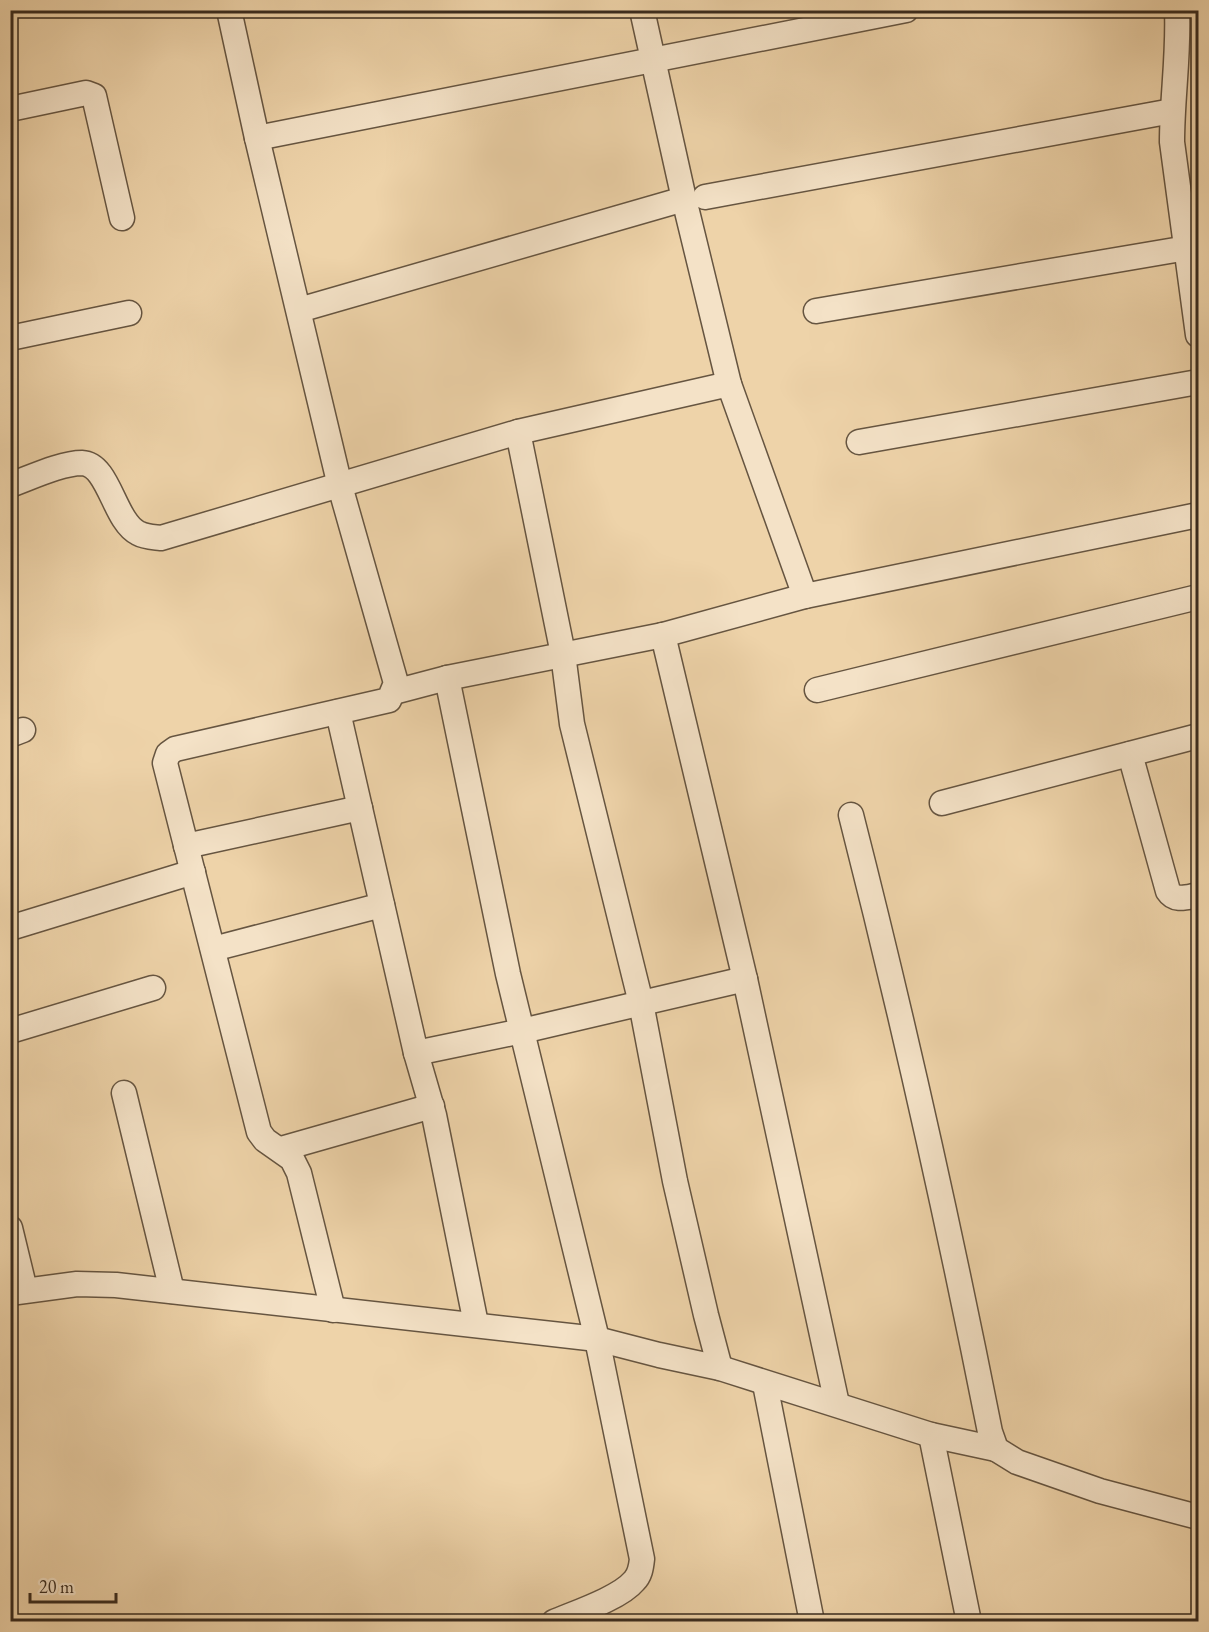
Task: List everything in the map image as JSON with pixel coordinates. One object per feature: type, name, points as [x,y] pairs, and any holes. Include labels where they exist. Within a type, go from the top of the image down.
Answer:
[{"type":"street","points":[[229,10],[257,138],[340,486],[396,682],[389,700],[181,748],[168,754],[165,763],[259,1132],[265,1140],[281,1149],[292,1159],[299,1173],[333,1310]]},
{"type":"street","points":[[642,10],[653,59],[695,198],[729,384],[805,596]]},
{"type":"street","points":[[257,138],[906,10]]},
{"type":"street","points":[[1177,10],[1172,142],[1198,328]]},
{"type":"street","points":[[10,109],[86,93],[94,96],[122,218]]},
{"type":"street","points":[[299,310],[695,198],[1172,111]]},
{"type":"street","points":[[816,311],[1187,248]]},
{"type":"street","points":[[10,338],[129,313]]},
{"type":"street","points":[[859,442],[1198,382]]},
{"type":"street","points":[[10,485],[71,464],[84,463],[94,468],[101,476],[128,526],[138,533],[161,538],[518,432],[729,384]]},
{"type":"street","points":[[518,432],[563,654],[572,724],[641,1003],[675,1181],[720,1368]]},
{"type":"street","points":[[394,692],[447,678],[663,635],[805,596],[1198,515]]},
{"type":"street","points":[[817,690],[1198,597]]},
{"type":"street","points":[[663,635],[745,979],[837,1404]]},
{"type":"street","points":[[447,678],[508,974],[597,1339],[642,1559],[639,1573],[633,1583],[588,1608],[554,1622]]},
{"type":"street","points":[[338,712],[416,1053],[432,1107],[476,1324]]},
{"type":"street","points":[[942,803],[1198,736]]},
{"type":"street","points":[[1130,754],[1168,891],[1177,898],[1198,895]]},
{"type":"street","points":[[186,846],[360,808]]},
{"type":"street","points":[[851,815],[892,975],[990,1432],[996,1449]]},
{"type":"street","points":[[10,928],[193,872]]},
{"type":"street","points":[[213,949],[382,905]]},
{"type":"street","points":[[416,1053],[745,979]]},
{"type":"street","points":[[10,1031],[153,988]]},
{"type":"street","points":[[124,1093],[172,1291]]},
{"type":"street","points":[[281,1149],[432,1107]]},
{"type":"street","points":[[10,1228],[18,1291],[99,1284],[597,1339],[720,1368],[931,1435],[996,1449],[1017,1462],[1100,1491],[1198,1517]]},
{"type":"street","points":[[765,1384],[812,1622]]},
{"type":"street","points":[[931,1435],[969,1622]]}]
